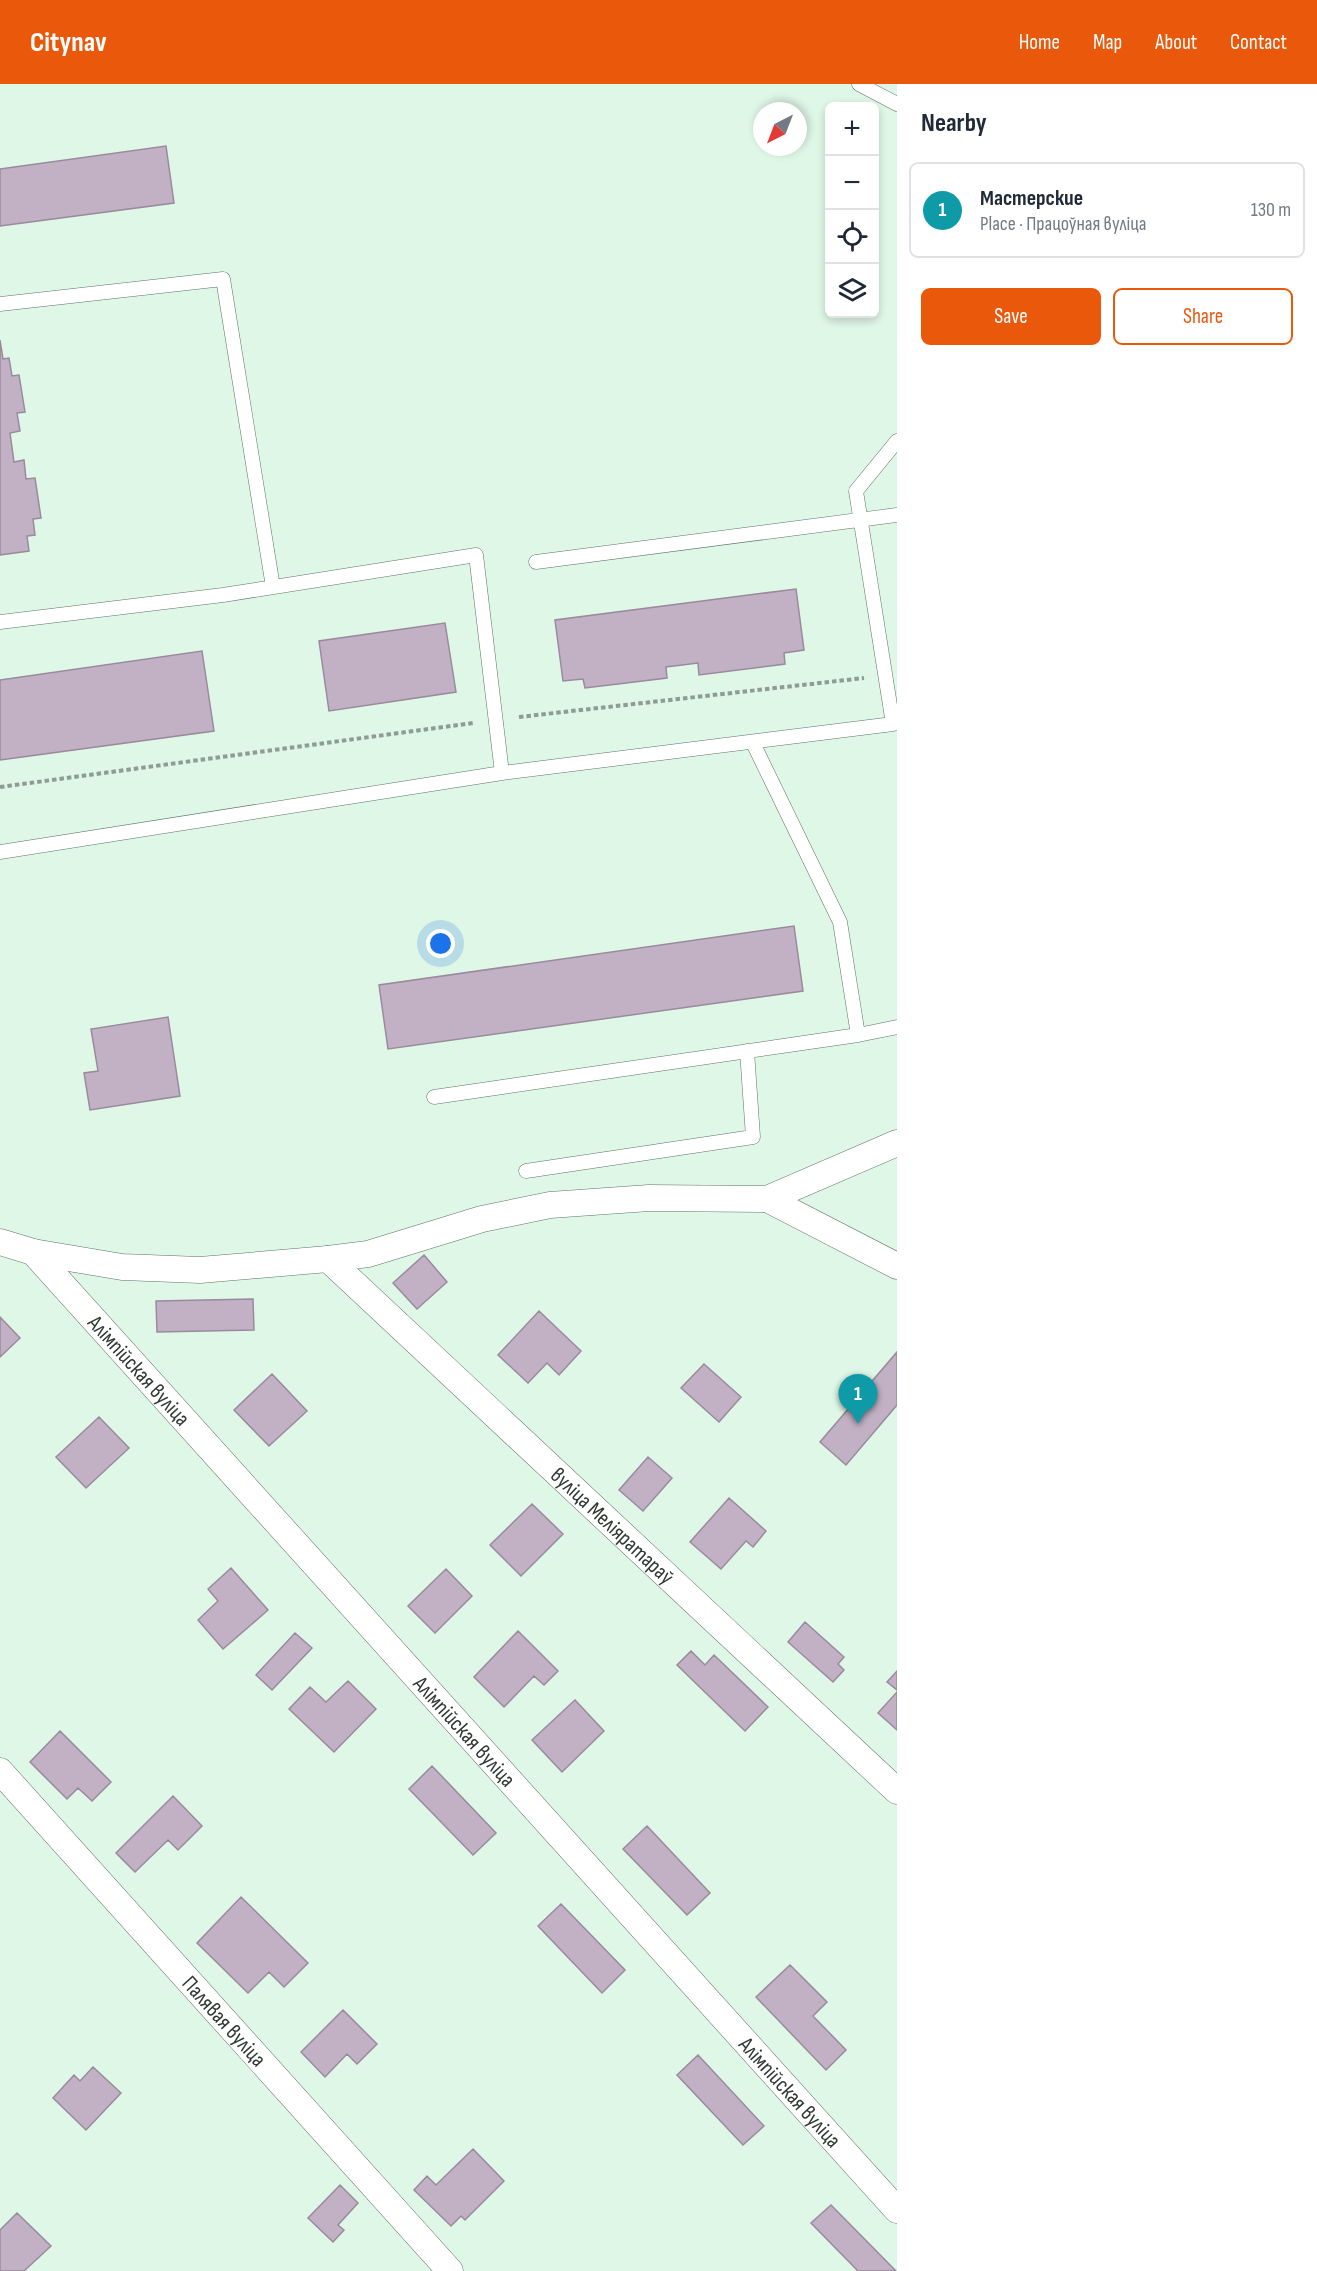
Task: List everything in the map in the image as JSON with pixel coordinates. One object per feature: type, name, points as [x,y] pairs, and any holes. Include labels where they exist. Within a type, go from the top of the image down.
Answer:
[{"type":"street","points":[[0,1242],[33,1252],[122,1267],[200,1270],[328,1259],[368,1254],[482,1219],[550,1205],[649,1198],[767,1199],[897,1143]]},
{"type":"street","points":[[767,1199],[897,1266]]},
{"type":"street","name":"Алімпійская вуліца","points":[[33,1252],[897,2210]]},
{"type":"street","name":"вуліца Меліяратараў","points":[[328,1259],[897,1791]]},
{"type":"street","name":"Палявая вуліца","points":[[0,1772],[450,2271]]},
{"type":"lane","points":[[859,84],[897,104]]},
{"type":"lane","points":[[0,304],[223,279],[273,587]]},
{"type":"lane","points":[[0,852],[502,773],[895,724],[856,491],[897,441]]},
{"type":"lane","points":[[536,562],[897,515]]},
{"type":"lane","points":[[0,622],[223,595],[476,555],[502,773]]},
{"type":"lane","points":[[753,743],[840,922],[858,1035]]},
{"type":"lane","points":[[434,1097],[858,1035],[897,1027]]},
{"type":"lane","points":[[526,1171],[753,1137],[747,1051]]},
{"type":"path","points":[[0,787],[496,719],[885,675]]},
{"type":"building","points":[[166,146],[174,203],[0,226],[0,169]]},
{"type":"building","points":[[0,340],[3,359],[9,358],[12,376],[19,375],[25,412],[17,413],[20,431],[10,433],[14,462],[24,460],[26,479],[35,478],[41,518],[33,519],[35,535],[27,536],[29,551],[0,555]]},
{"type":"building","points":[[796,589],[804,650],[784,653],[785,664],[699,675],[698,663],[666,667],[667,678],[585,688],[583,679],[563,681],[555,620]]},
{"type":"building","points":[[445,623],[456,692],[329,711],[319,641]]},
{"type":"building","points":[[202,651],[214,731],[0,760],[0,680]]},
{"type":"building","points":[[794,926],[803,991],[388,1049],[379,985]]},
{"type":"building","points":[[168,1017],[180,1096],[90,1110],[84,1073],[98,1071],[91,1029]]},
{"type":"building","points":[[424,1255],[447,1282],[417,1309],[393,1283]]},
{"type":"building","points":[[253,1299],[254,1330],[157,1332],[156,1301]]},
{"type":"building","points":[[539,1311],[581,1351],[559,1375],[547,1363],[528,1383],[498,1355]]},
{"type":"building","points":[[0,1317],[20,1338],[0,1357]]},
{"type":"building","points":[[897,1352],[897,1405],[846,1465],[820,1442]]},
{"type":"building","points":[[704,1364],[741,1397],[719,1422],[681,1388]]},
{"type":"building","points":[[272,1374],[307,1411],[269,1446],[234,1410]]},
{"type":"building","points":[[99,1417],[129,1448],[86,1488],[56,1457]]},
{"type":"building","points":[[648,1457],[672,1478],[643,1511],[619,1490]]},
{"type":"building","points":[[729,1498],[766,1531],[753,1547],[746,1541],[721,1569],[690,1542]]},
{"type":"building","points":[[532,1504],[563,1534],[521,1576],[490,1545]]},
{"type":"building","points":[[231,1568],[268,1610],[223,1649],[198,1620],[218,1601],[208,1589]]},
{"type":"building","points":[[446,1569],[472,1596],[435,1633],[408,1606]]},
{"type":"building","points":[[805,1622],[844,1657],[838,1664],[844,1670],[833,1682],[788,1642]]},
{"type":"building","points":[[518,1631],[558,1671],[544,1685],[534,1676],[504,1707],[474,1677]]},
{"type":"building","points":[[295,1633],[312,1648],[272,1690],[256,1675]]},
{"type":"building","points":[[691,1651],[705,1665],[714,1655],[768,1707],[745,1731],[677,1665]]},
{"type":"building","points":[[897,1671],[897,1690],[887,1682]]},
{"type":"building","points":[[348,1681],[376,1709],[334,1752],[289,1709],[310,1687],[326,1702]]},
{"type":"building","points":[[897,1692],[897,1730],[878,1713]]},
{"type":"building","points":[[575,1700],[604,1731],[562,1772],[532,1740]]},
{"type":"building","points":[[60,1731],[111,1782],[92,1801],[78,1788],[67,1799],[30,1762]]},
{"type":"building","points":[[432,1766],[496,1833],[473,1855],[409,1789]]},
{"type":"building","points":[[173,1796],[202,1826],[178,1850],[168,1840],[135,1872],[116,1853]]},
{"type":"building","points":[[647,1826],[710,1893],[687,1915],[623,1849]]},
{"type":"building","points":[[241,1897],[308,1963],[284,1987],[269,1972],[248,1993],[197,1943]]},
{"type":"building","points":[[561,1904],[625,1970],[602,1993],[538,1926]]},
{"type":"building","points":[[790,1965],[827,2002],[813,2016],[846,2050],[826,2070],[756,1997]]},
{"type":"building","points":[[343,2010],[377,2044],[357,2064],[347,2054],[325,2077],[301,2052]]},
{"type":"building","points":[[698,2055],[764,2126],[743,2145],[677,2075]]},
{"type":"building","points":[[93,2067],[121,2093],[86,2130],[53,2098],[74,2075],[80,2081]]},
{"type":"building","points":[[473,2149],[504,2181],[465,2220],[461,2216],[451,2226],[414,2190],[427,2176],[436,2185]]},
{"type":"building","points":[[340,2185],[358,2203],[338,2225],[344,2230],[333,2242],[308,2218]]},
{"type":"building","points":[[831,2205],[896,2271],[858,2271],[811,2223]]},
{"type":"building","points":[[17,2213],[51,2246],[24,2271],[0,2271],[0,2230]]},
{"type":"place","name":"Мастерские","points":[[858,1424]]}]
